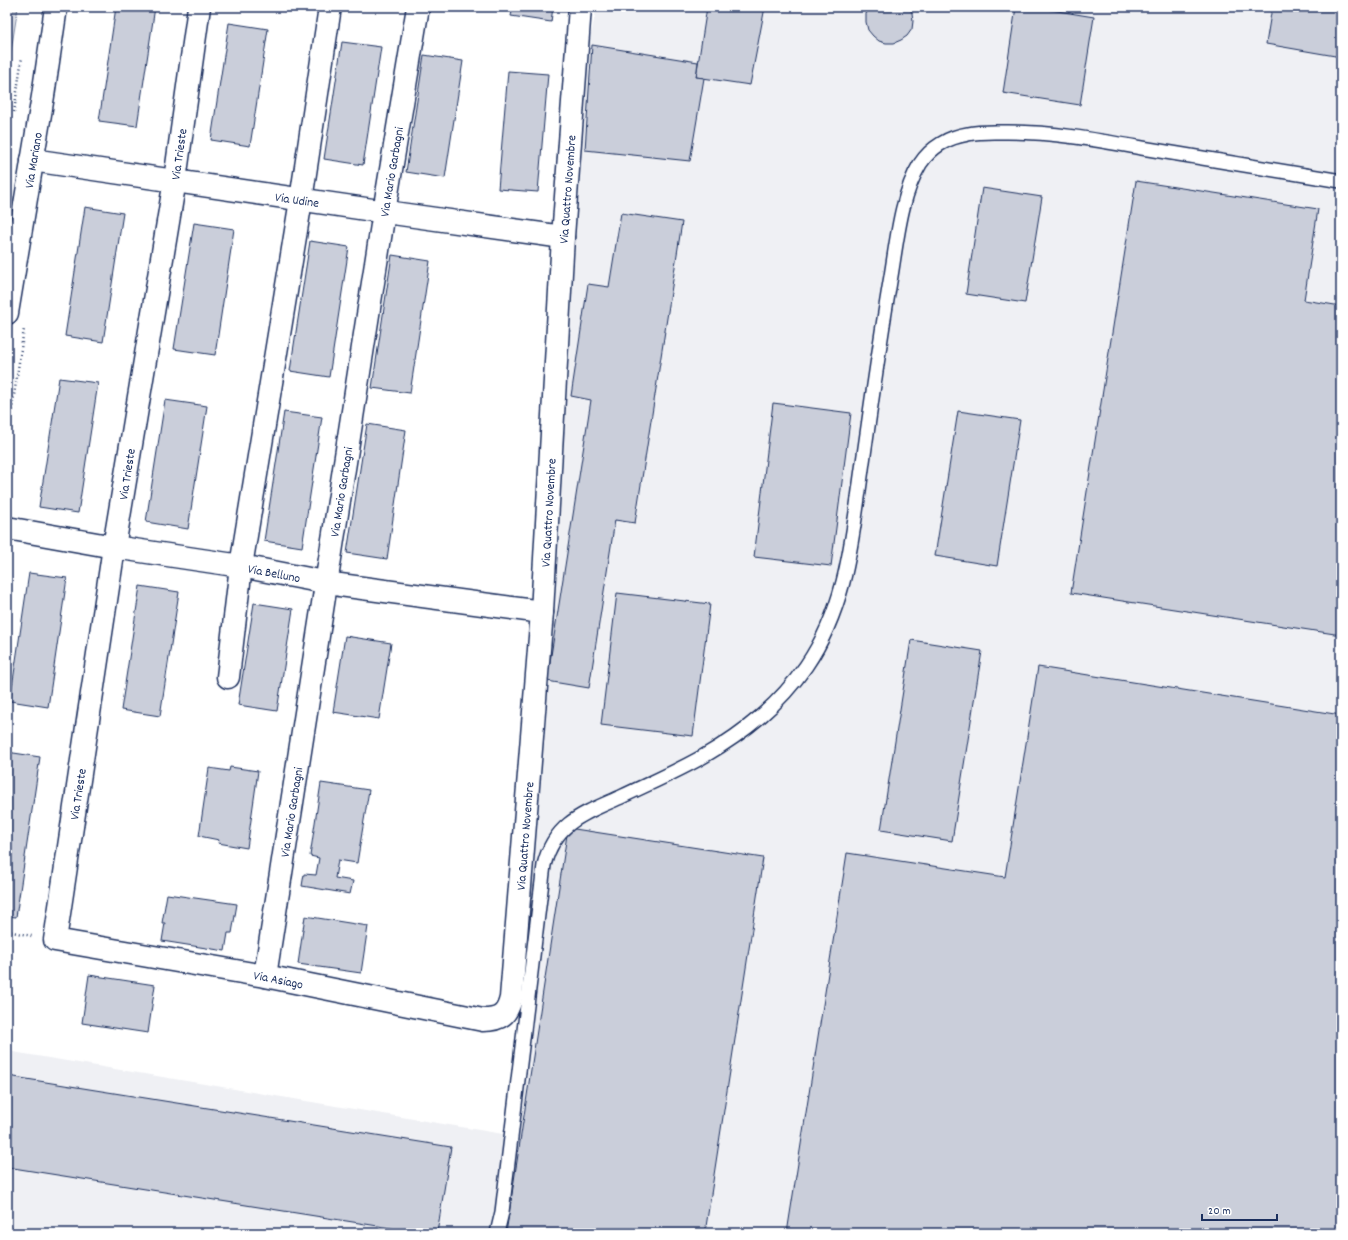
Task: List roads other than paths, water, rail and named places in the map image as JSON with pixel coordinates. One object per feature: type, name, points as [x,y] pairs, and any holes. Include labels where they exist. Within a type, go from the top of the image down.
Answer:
[{"type":"street","name":"Via Mariano","points":[[7,313],[43,96],[56,7]]},
{"type":"street","name":"Via Trieste","points":[[55,940],[114,547],[175,180],[199,7]]},
{"type":"street","points":[[228,677],[241,566],[330,7]]},
{"type":"street","name":"Via Mario Garbagni","points":[[265,976],[384,212],[418,7]]},
{"type":"street","name":"Via Quattro Novembre","points":[[502,1016],[509,1006],[511,998],[542,612],[563,237],[580,7]]},
{"type":"street","name":"Via Udine","points":[[32,160],[563,237]]},
{"type":"street","name":"Via Belluno","points":[[7,528],[114,547],[241,566],[308,578],[326,583],[542,612]]},
{"type":"street","name":"Via Asiago","points":[[55,940],[265,976],[483,1020],[502,1016]]},
{"type":"lane","points":[[497,1233],[502,1204],[544,865],[547,853],[552,843],[560,833],[573,821],[588,811],[681,768],[739,734],[769,710],[789,690],[824,637],[834,611],[848,563],[884,316],[899,226],[912,180],[922,160],[936,147],[952,138],[979,132],[1032,132],[1082,138],[1341,181]]}]
